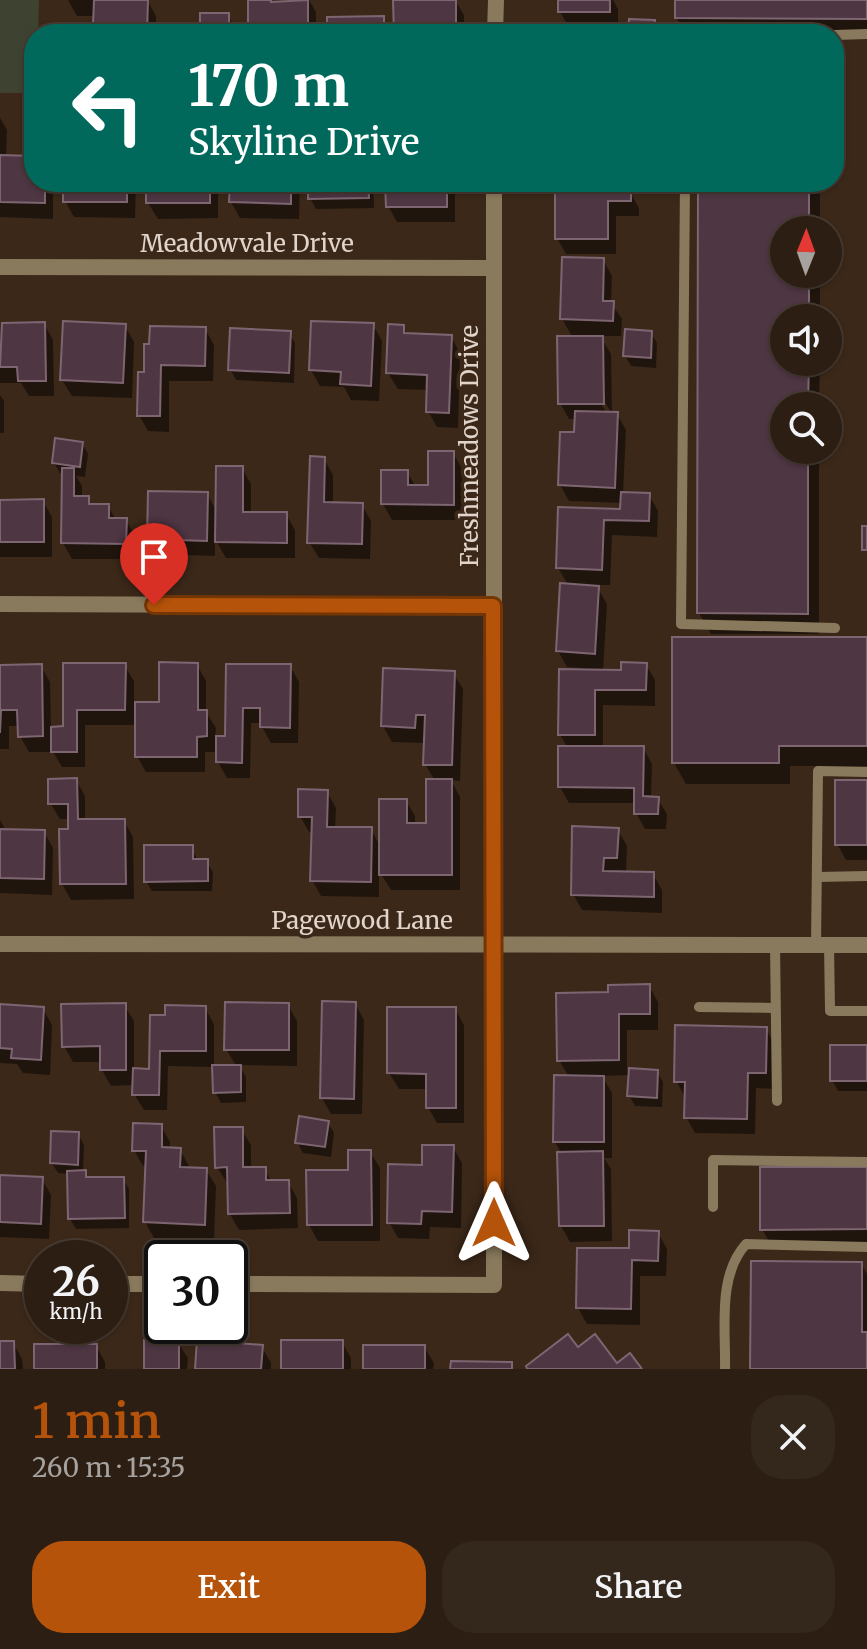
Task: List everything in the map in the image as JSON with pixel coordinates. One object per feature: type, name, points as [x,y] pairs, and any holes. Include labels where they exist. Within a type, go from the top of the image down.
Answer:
[{"type":"street","points":[[495,24],[496,0]]},
{"type":"street","name":"Freshmeadows Drive","points":[[248,1284],[494,1285],[494,192]]},
{"type":"street","name":"Meadowvale Drive","points":[[0,267],[493,268]]},
{"type":"street","points":[[0,604],[493,606]]},
{"type":"street","name":"Pagewood Lane","points":[[0,944],[867,945]]},
{"type":"street","points":[[0,1283],[24,1284]]},
{"type":"lane","points":[[844,35],[867,34]]},
{"type":"lane","points":[[685,192],[681,624],[835,628]]},
{"type":"lane","points":[[867,772],[818,771],[817,877],[830,1011],[867,1011]]},
{"type":"lane","points":[[817,877],[867,876]]},
{"type":"lane","points":[[775,944],[777,1101]]},
{"type":"lane","points":[[699,1007],[775,1008]]},
{"type":"lane","points":[[713,1207],[713,1160],[867,1162]]},
{"type":"lane","points":[[725,1369],[726,1292],[736,1256],[746,1244],[867,1247]]},
{"type":"green space","points":[[0,0],[39,0],[38,24],[24,24],[24,93],[0,93]]},
{"type":"building","points":[[94,0],[148,0],[147,24],[93,24]]},
{"type":"building","points":[[248,0],[308,0],[308,24],[248,24]]},
{"type":"building","points":[[393,0],[456,0],[456,24],[394,24]]},
{"type":"building","points":[[558,0],[610,0],[610,12],[558,12]]},
{"type":"building","points":[[675,0],[867,0],[867,19],[675,18]]},
{"type":"building","points":[[200,13],[229,13],[229,24],[200,24]]},
{"type":"building","points":[[384,16],[384,24],[327,24],[327,17]]},
{"type":"building","points":[[629,19],[655,20],[655,24],[629,24]]},
{"type":"building","points":[[0,155],[24,156],[24,192],[45,192],[45,203],[0,202]]},
{"type":"building","points":[[63,192],[127,192],[127,202],[63,202]]},
{"type":"building","points":[[146,192],[210,192],[210,203],[146,203]]},
{"type":"building","points":[[230,192],[291,192],[291,204],[229,202]]},
{"type":"building","points":[[308,192],[369,192],[369,198],[308,199]]},
{"type":"building","points":[[385,192],[447,192],[447,207],[386,207]]},
{"type":"building","points":[[555,192],[631,192],[631,201],[608,201],[608,239],[555,239]]},
{"type":"building","points":[[698,192],[809,192],[809,216],[770,216],[770,288],[809,288],[809,304],[770,304],[770,376],[809,376],[808,392],[770,392],[770,464],[808,464],[808,614],[697,613]]},
{"type":"building","points":[[562,257],[604,258],[603,301],[614,301],[613,321],[560,319]]},
{"type":"building","points":[[63,321],[126,324],[123,383],[60,380]]},
{"type":"building","points":[[311,321],[374,323],[371,386],[340,384],[341,372],[309,370]]},
{"type":"building","points":[[45,322],[46,381],[18,381],[17,367],[0,367],[2,323]]},
{"type":"building","points":[[388,324],[404,325],[404,333],[452,335],[449,413],[426,412],[427,375],[386,373]]},
{"type":"building","points":[[150,326],[206,327],[205,366],[161,365],[160,416],[137,416],[138,372],[144,372],[144,344],[149,344]]},
{"type":"building","points":[[230,328],[291,331],[289,373],[228,370]]},
{"type":"building","points":[[625,329],[652,331],[651,358],[623,356]]},
{"type":"building","points":[[557,336],[603,336],[604,404],[558,404]]},
{"type":"building","points":[[575,411],[618,412],[615,488],[558,485],[560,432],[574,432]]},
{"type":"building","points":[[55,438],[83,442],[80,467],[52,463]]},
{"type":"building","points":[[428,451],[454,451],[454,505],[381,504],[381,470],[408,470],[408,485],[428,485]]},
{"type":"building","points":[[310,456],[325,457],[324,502],[363,503],[362,544],[307,543]]},
{"type":"building","points":[[216,466],[243,466],[243,512],[287,512],[287,543],[215,542]]},
{"type":"building","points":[[62,468],[74,468],[74,496],[89,496],[89,504],[109,504],[109,518],[127,518],[126,544],[61,543]]},
{"type":"building","points":[[148,491],[208,492],[207,541],[147,539]]},
{"type":"building","points":[[621,492],[650,493],[649,521],[604,520],[602,570],[556,568],[558,507],[620,509]]},
{"type":"building","points":[[44,499],[44,542],[0,542],[0,500]]},
{"type":"building","points":[[862,526],[867,526],[867,550],[862,550]]},
{"type":"building","points":[[560,583],[599,586],[595,654],[556,651]]},
{"type":"building","points":[[672,637],[867,637],[867,746],[779,746],[779,763],[672,763]]},
{"type":"building","points":[[159,662],[198,663],[198,710],[207,710],[207,736],[197,737],[197,757],[135,757],[135,702],[159,702]]},
{"type":"building","points":[[621,662],[647,663],[646,690],[595,690],[595,735],[558,735],[559,669],[621,670]]},
{"type":"building","points":[[63,663],[126,663],[125,710],[77,710],[77,752],[51,752],[51,727],[63,726]]},
{"type":"building","points":[[42,664],[43,736],[18,737],[17,710],[1,710],[0,733],[0,665]]},
{"type":"building","points":[[226,664],[291,664],[290,728],[260,727],[260,708],[243,708],[242,763],[216,762],[216,736],[225,736]]},
{"type":"building","points":[[383,668],[455,671],[452,765],[423,765],[425,715],[416,715],[415,728],[381,726]]},
{"type":"building","points":[[558,746],[644,746],[643,796],[659,797],[658,814],[634,814],[634,788],[558,787]]},
{"type":"building","points":[[77,778],[78,819],[125,819],[126,884],[60,884],[59,829],[68,829],[68,804],[48,804],[48,779]]},
{"type":"building","points":[[426,779],[452,779],[452,875],[379,875],[379,799],[407,799],[407,823],[426,823]]},
{"type":"building","points":[[835,780],[867,780],[867,845],[835,845]]},
{"type":"building","points":[[298,789],[328,790],[327,827],[372,827],[371,882],[310,881],[312,817],[298,817]]},
{"type":"building","points":[[572,826],[619,828],[617,858],[604,858],[603,871],[654,872],[654,897],[571,895]]},
{"type":"building","points":[[0,829],[45,830],[44,879],[0,878]]},
{"type":"building","points":[[144,845],[193,845],[193,859],[208,859],[208,881],[144,882]]},
{"type":"building","points":[[650,984],[650,1014],[619,1014],[619,1060],[557,1061],[556,993],[608,992],[608,985]]},
{"type":"building","points":[[322,1001],[356,1002],[354,1099],[320,1098]]},
{"type":"building","points":[[225,1002],[289,1003],[289,1050],[224,1050]]},
{"type":"building","points":[[126,1003],[126,1070],[100,1070],[100,1046],[62,1047],[61,1004]]},
{"type":"building","points":[[0,1004],[44,1007],[41,1060],[11,1058],[12,1049],[0,1048]]},
{"type":"building","points":[[165,1005],[206,1006],[206,1051],[160,1051],[159,1095],[132,1095],[133,1068],[149,1069],[150,1015],[165,1015]]},
{"type":"building","points":[[387,1007],[456,1007],[456,1108],[426,1108],[426,1074],[387,1073]]},
{"type":"building","points":[[675,1025],[767,1027],[766,1073],[748,1073],[747,1119],[684,1118],[685,1082],[674,1082]]},
{"type":"building","points":[[830,1045],[867,1045],[867,1081],[830,1081]]},
{"type":"building","points":[[212,1065],[241,1065],[241,1092],[213,1093]]},
{"type":"building","points":[[629,1068],[658,1070],[657,1098],[627,1096]]},
{"type":"building","points":[[554,1075],[604,1076],[604,1142],[553,1142]]},
{"type":"building","points":[[299,1116],[329,1121],[325,1147],[295,1143]]},
{"type":"building","points":[[133,1123],[162,1124],[162,1147],[181,1148],[180,1167],[207,1168],[205,1225],[143,1222],[146,1151],[132,1151]]},
{"type":"building","points":[[214,1127],[243,1127],[243,1167],[266,1167],[266,1180],[289,1180],[290,1213],[228,1214],[227,1167],[215,1168]]},
{"type":"building","points":[[51,1131],[79,1132],[78,1165],[50,1163]]},
{"type":"building","points":[[422,1145],[454,1145],[452,1212],[422,1211],[421,1224],[387,1223],[388,1164],[422,1165]]},
{"type":"building","points":[[348,1150],[371,1150],[372,1225],[307,1225],[306,1170],[348,1170]]},
{"type":"building","points":[[603,1151],[604,1226],[559,1226],[557,1152]]},
{"type":"building","points":[[760,1167],[867,1167],[867,1229],[760,1230]]},
{"type":"building","points":[[86,1170],[86,1177],[124,1177],[125,1218],[68,1219],[67,1171]]},
{"type":"building","points":[[0,1175],[43,1177],[41,1224],[0,1222]]},
{"type":"building","points":[[629,1230],[659,1231],[658,1261],[632,1260],[631,1309],[576,1308],[577,1248],[629,1248]]},
{"type":"building","points":[[751,1261],[862,1262],[862,1332],[867,1332],[867,1369],[750,1369]]},
{"type":"building","points":[[568,1334],[578,1347],[595,1334],[617,1363],[630,1353],[642,1369],[527,1369],[526,1366]]},
{"type":"building","points":[[281,1340],[343,1340],[343,1369],[281,1369]]},
{"type":"building","points":[[0,1341],[14,1341],[15,1369],[0,1369]]},
{"type":"building","points":[[34,1344],[97,1344],[97,1369],[34,1369]]},
{"type":"building","points":[[144,1344],[179,1344],[179,1369],[144,1369]]},
{"type":"building","points":[[197,1344],[263,1345],[261,1369],[195,1369]]},
{"type":"building","points":[[363,1345],[425,1345],[425,1369],[363,1369]]},
{"type":"building","points":[[451,1361],[512,1362],[512,1369],[450,1369]]},
{"type":"route","points":[[154,605],[493,606],[494,1223]]}]
